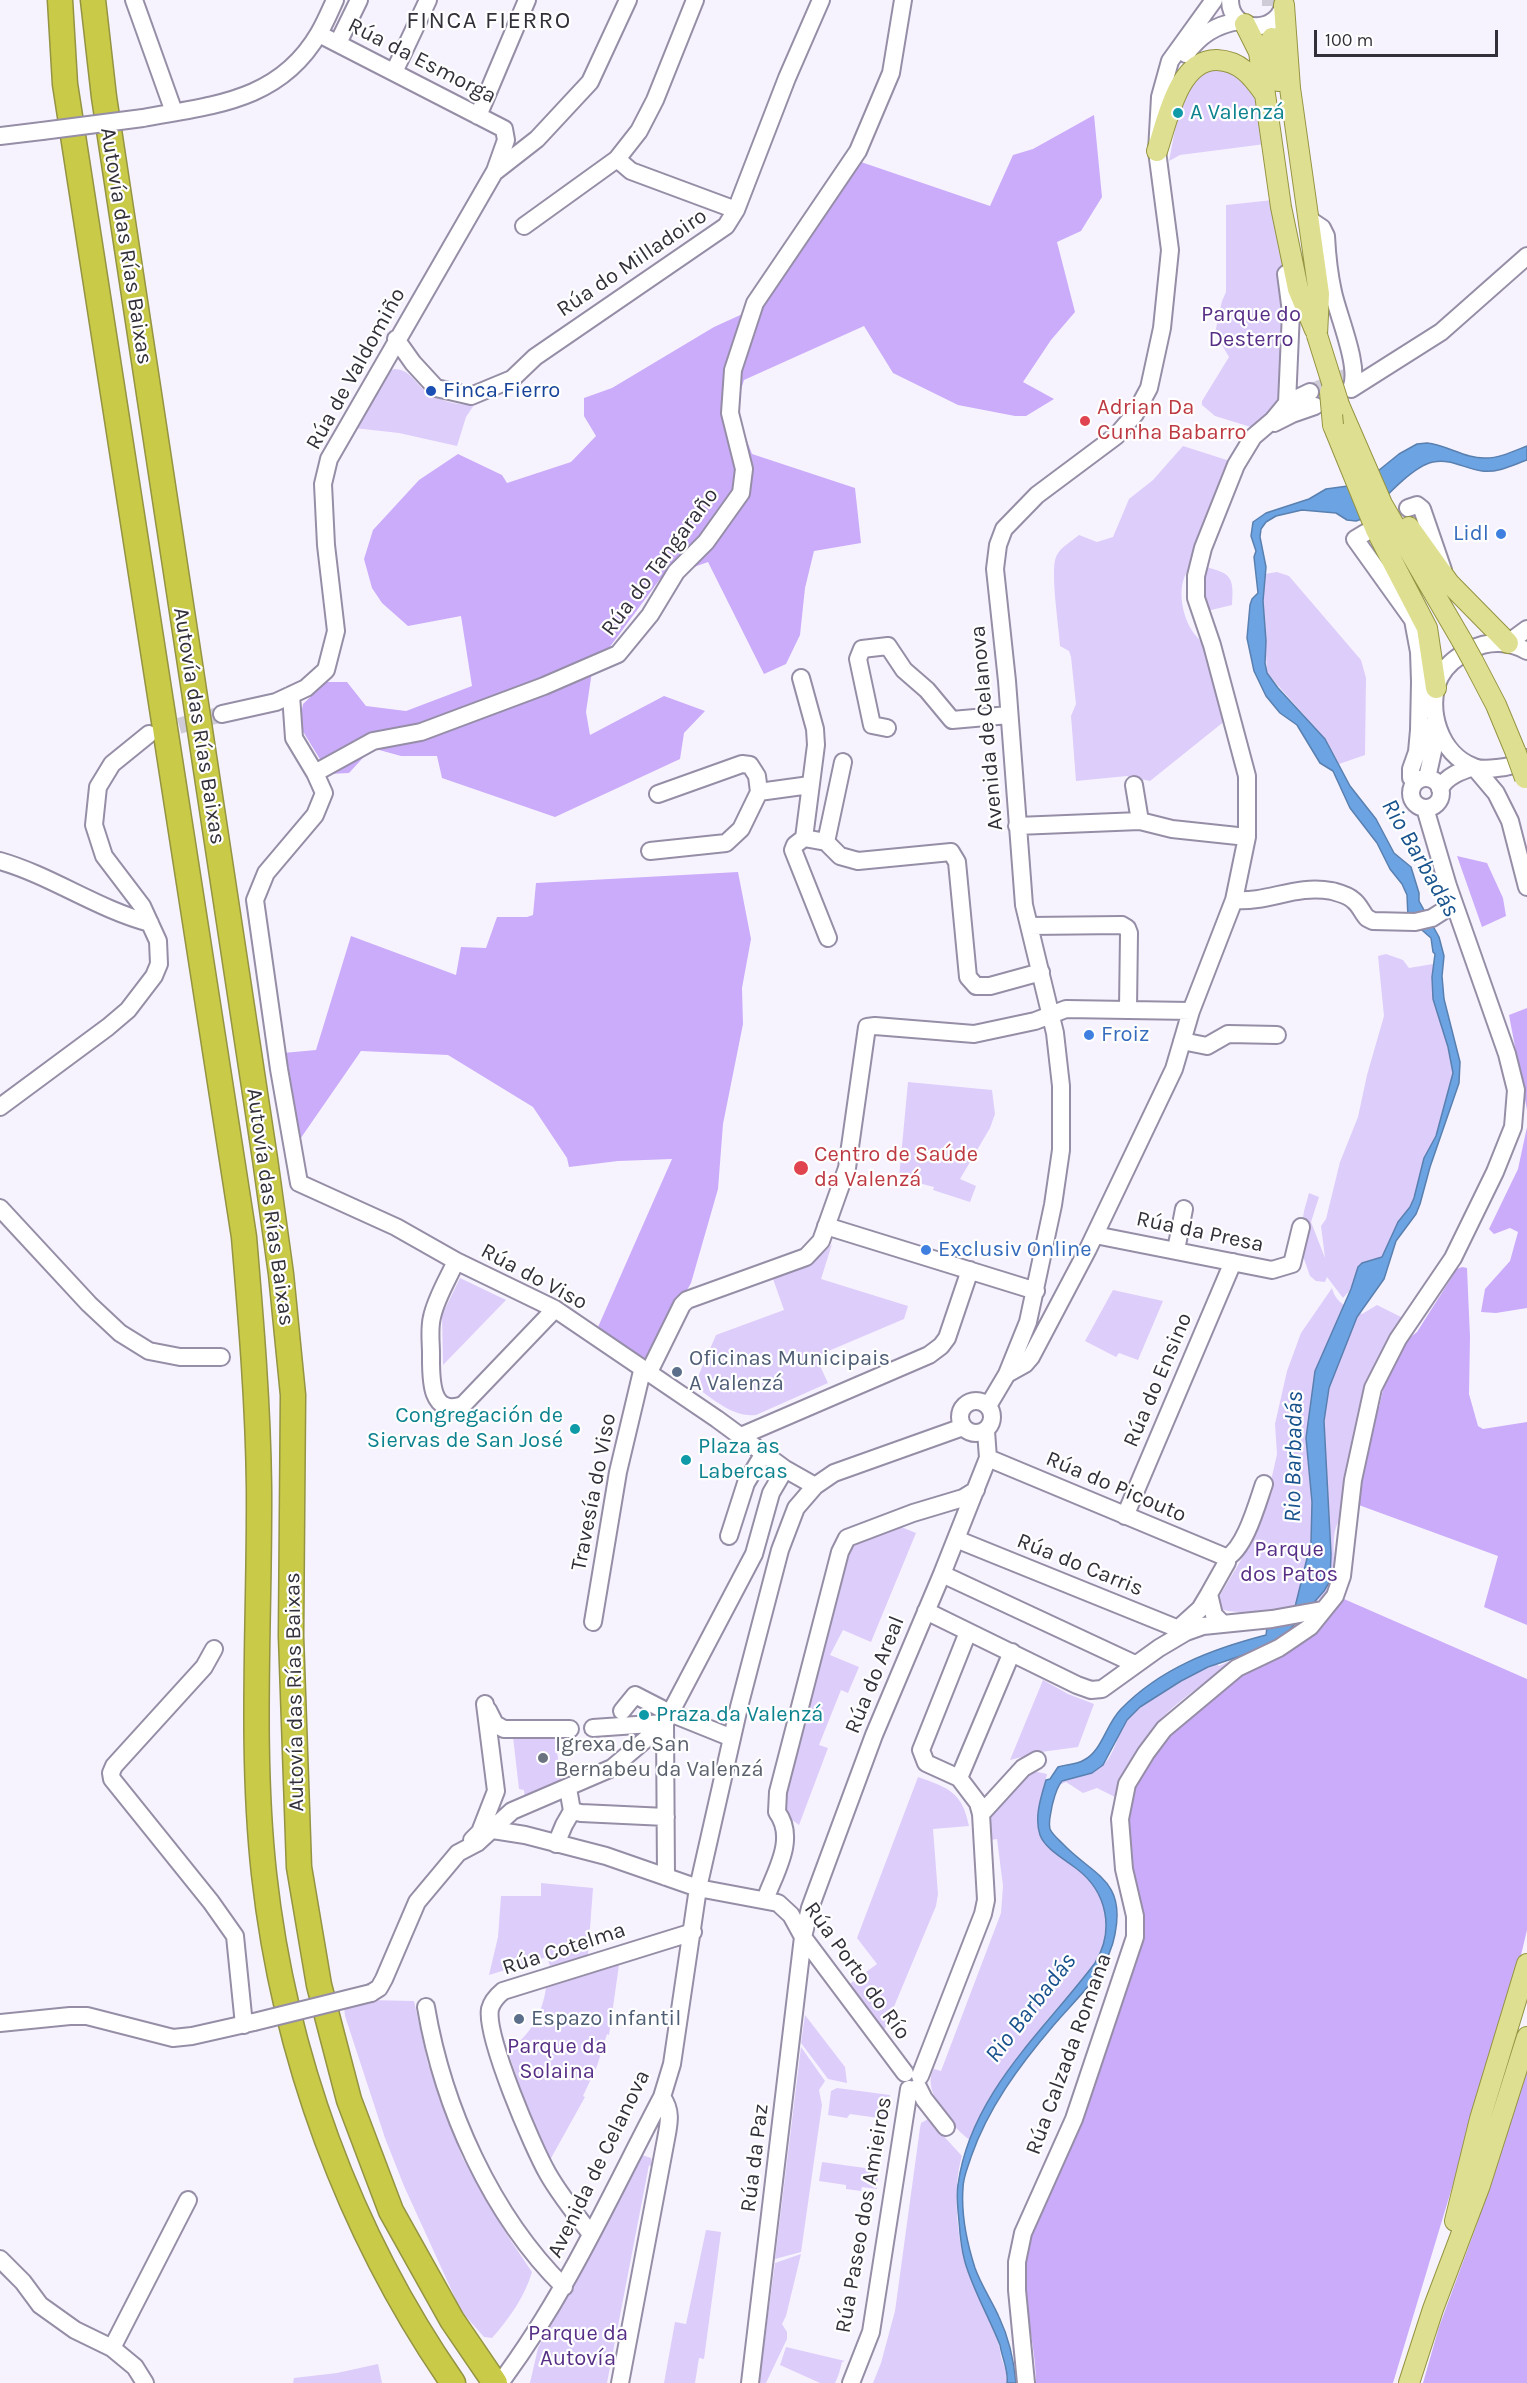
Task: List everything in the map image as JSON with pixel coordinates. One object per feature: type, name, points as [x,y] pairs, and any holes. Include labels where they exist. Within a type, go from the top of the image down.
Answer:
[{"type":"highway","name":"Autovía das Rías Baixas","points":[[60,0],[65,84],[244,1237],[255,1359],[258,1474],[257,1759],[264,1871],[271,1927],[293,2037],[327,2143],[372,2246],[425,2344],[453,2383]]},
{"type":"highway","name":"Autovía das Rías Baixas","points":[[93,0],[107,121],[265,1159],[280,1274],[293,1395],[291,1636],[299,1867],[319,1985],[350,2100],[391,2211],[452,2320],[495,2383]]},
{"type":"main road","points":[[1284,2],[1290,88],[1310,220],[1318,294],[1317,335]]},
{"type":"main road","points":[[1242,23],[1258,51],[1281,207],[1298,289],[1317,335],[1349,374]]},
{"type":"main road","points":[[1272,38],[1304,271],[1317,335]]},
{"type":"main road","points":[[1157,151],[1180,87],[1187,75],[1198,65],[1214,60],[1229,61],[1242,68],[1266,96]]},
{"type":"main road","points":[[1349,374],[1339,405],[1363,462],[1382,504],[1473,661],[1496,705],[1524,769]]},
{"type":"main road","points":[[1349,374],[1333,425],[1376,530],[1430,642],[1436,688]]},
{"type":"main road","points":[[1363,462],[1378,474],[1401,517],[1445,577],[1508,643]]},
{"type":"main road","points":[[1433,2309],[1480,2119],[1527,1965]]},
{"type":"main road","points":[[1506,2034],[1521,2010],[1527,1990]]},
{"type":"main road","points":[[1456,2245],[1527,2012]]},
{"type":"main road","points":[[1410,2383],[1433,2309],[1480,2185],[1527,2037]]},
{"type":"street","points":[[134,0],[174,112]]},
{"type":"street","points":[[0,136],[143,118],[232,101],[263,88],[287,71],[319,34],[335,0]]},
{"type":"street","points":[[338,43],[359,0]]},
{"type":"street","points":[[394,72],[428,0]]},
{"type":"street","points":[[478,116],[527,0]]},
{"type":"street","name":"Rúa de Valdomiño","points":[[495,171],[537,139],[590,82],[628,0]]},
{"type":"street","points":[[524,226],[617,159],[639,131],[655,100],[695,0]]},
{"type":"street","name":"Rúa do Milladoiro","points":[[396,339],[413,363],[436,388],[471,396],[512,379],[535,357],[726,226],[736,210],[787,78],[821,0]]},
{"type":"street","name":"Rúa do Tangaraño","points":[[315,773],[373,741],[421,732],[544,686],[618,654],[650,615],[676,572],[706,542],[741,493],[744,470],[730,412],[733,370],[755,303],[858,151],[891,73],[903,0]]},
{"type":"street","name":"Avenida de Celanova","points":[[988,1406],[1020,1346],[1036,1291],[1061,1150],[1061,1086],[1051,1015],[1024,905],[1010,715],[995,569],[998,545],[1004,529],[1037,495],[1116,436],[1135,414],[1149,388],[1162,328],[1170,250],[1157,151],[1160,97],[1170,61],[1214,0]]},
{"type":"street","points":[[1230,0],[1233,14],[1242,23]]},
{"type":"street","name":"Avenida de Celanova","points":[[1160,97],[1195,42],[1210,29],[1242,23],[1261,27],[1276,19],[1284,2]]},
{"type":"street","name":"Rúa da Esmorga","points":[[319,34],[504,129]]},
{"type":"street","name":"Rúa de Valdomiño","points":[[222,714],[276,702],[306,688],[326,670],[336,631],[323,495],[328,459],[495,171],[506,140],[504,129]]},
{"type":"street","points":[[617,159],[631,171],[736,210]]},
{"type":"street","points":[[1310,220],[1322,228],[1326,236],[1333,293],[1349,374]]},
{"type":"street","points":[[1007,1374],[1025,1364],[1031,1357],[1095,1235],[1170,1078],[1191,1011],[1234,900],[1247,837],[1247,776],[1212,645],[1196,598],[1195,586],[1197,563],[1236,465],[1253,437],[1273,420],[1287,402],[1291,312],[1285,266],[1290,253]]},
{"type":"street","points":[[1349,374],[1395,360],[1441,332],[1527,256]]},
{"type":"street","points":[[1349,374],[1395,360]]},
{"type":"street","points":[[1253,437],[1313,399],[1287,402]]},
{"type":"street","points":[[1408,508],[1418,505],[1422,509],[1430,526],[1445,577]]},
{"type":"street","points":[[1360,536],[1418,618],[1420,682],[1417,752],[1411,769],[1411,778],[1428,783],[1443,783],[1456,773],[1474,767],[1503,768],[1521,763],[1524,769]]},
{"type":"street","points":[[1508,643],[1527,629]]},
{"type":"street","points":[[1428,783],[1433,751],[1436,688],[1440,676],[1460,655],[1485,644],[1508,643],[1527,651]]},
{"type":"street","points":[[887,728],[872,725],[858,659],[862,649],[888,646],[904,670],[927,690],[952,720],[1010,715]]},
{"type":"street","points":[[801,678],[815,729],[816,745],[804,838],[795,845],[793,850],[828,938]]},
{"type":"street","points":[[291,695],[294,738],[315,773]]},
{"type":"street","points":[[1434,713],[1439,731],[1447,746],[1461,760],[1474,767],[1496,793],[1510,821],[1527,887]]},
{"type":"street","points":[[0,1107],[128,1010],[145,990],[159,964],[158,941],[150,923],[142,906],[104,856],[94,825],[98,787],[112,764],[149,734]]},
{"type":"street","points":[[826,842],[843,762]]},
{"type":"street","points":[[650,851],[726,843],[741,829],[759,792],[757,776],[750,765],[742,764],[658,794]]},
{"type":"street","name":"Rúa do Viso","points":[[315,773],[324,793],[315,815],[266,873],[255,900],[279,1069],[299,1183],[396,1227],[456,1261],[555,1309],[785,1469],[815,1486]]},
{"type":"street","points":[[1428,783],[1441,794],[1436,805],[1419,807],[1412,798],[1411,792],[1428,783]]},
{"type":"street","points":[[759,792],[810,785]]},
{"type":"street","points":[[1134,785],[1140,821]]},
{"type":"street","name":"Rúa Calzada Romana","points":[[1026,2383],[1017,2290],[1017,2262],[1023,2233],[1074,2119],[1135,1937],[1135,1916],[1124,1869],[1120,1820],[1127,1784],[1164,1729],[1238,1668],[1279,1648],[1310,1627],[1335,1596],[1342,1576],[1353,1480],[1373,1388],[1398,1339],[1453,1258],[1495,1173],[1513,1127],[1516,1090],[1507,1054],[1454,904],[1425,808]]},
{"type":"street","points":[[1017,826],[1140,821],[1172,830],[1247,837]]},
{"type":"street","points":[[804,838],[826,842],[840,856],[858,861],[951,852],[957,862],[968,977],[971,982],[976,986],[990,986],[1041,972]]},
{"type":"street","points":[[0,861],[26,869],[114,911],[150,923]]},
{"type":"street","points":[[1234,900],[1256,900],[1302,889],[1317,888],[1353,899],[1363,914],[1373,921],[1398,922],[1432,918],[1454,904]]},
{"type":"street","points":[[1029,926],[1122,926],[1127,928],[1130,933],[1128,1009]]},
{"type":"street","points":[[1051,1015],[1066,1009],[1191,1011]]},
{"type":"street","name":"Travesía do Viso","points":[[593,1622],[618,1472],[645,1372],[687,1300],[806,1257],[821,1241],[847,1168],[867,1027],[974,1034],[1035,1022],[1051,1015]]},
{"type":"street","points":[[1182,1041],[1207,1046],[1228,1034],[1277,1035]]},
{"type":"street","points":[[0,1208],[89,1304],[120,1333],[149,1351],[180,1357],[221,1357]]},
{"type":"street","points":[[1176,1250],[1184,1209]]},
{"type":"street","points":[[826,1226],[1036,1291]]},
{"type":"street","name":"Rúa da Presa","points":[[1095,1235],[1272,1270],[1292,1264],[1301,1227]]},
{"type":"street","points":[[456,1261],[431,1320],[432,1387],[435,1397],[444,1405],[455,1408],[463,1405],[555,1309]]},
{"type":"street","name":"Rúa do Ensino","points":[[1125,1516],[1233,1262]]},
{"type":"street","points":[[741,1437],[929,1355],[947,1338],[970,1270]]},
{"type":"street","points":[[978,1401],[988,1406],[992,1419],[986,1431],[976,1434],[963,1427],[960,1417],[963,1407],[968,1403],[978,1401]]},
{"type":"street","name":"Avenida de Celanova","points":[[500,2383],[526,2348],[564,2287],[662,2097],[672,2064],[698,1888],[732,1738],[780,1550],[796,1508],[815,1486],[834,1473],[963,1427]]},
{"type":"street","name":"Rúa do Areal","points":[[803,1937],[810,1908],[874,1735],[988,1458],[986,1431]]},
{"type":"street","points":[[729,1536],[746,1483],[764,1453]]},
{"type":"street","name":"Rúa do Picouto","points":[[988,1458],[1226,1558]]},
{"type":"street","points":[[458,1853],[477,1843],[512,1811],[612,1768],[668,1718],[754,1554],[771,1493],[785,1469]]},
{"type":"street","points":[[926,1611],[1077,1685],[1092,1690],[1102,1689],[1182,1630],[1200,1609],[1227,1562],[1226,1558],[1234,1554],[1244,1537],[1264,1484]]},
{"type":"street","points":[[765,1900],[786,1841],[783,1820],[777,1812],[778,1792],[837,1563],[847,1538],[913,1513],[963,1498],[976,1490]]},
{"type":"street","name":"Rúa do Carris","points":[[956,1539],[1182,1630]]},
{"type":"street","points":[[942,1574],[1135,1664]]},
{"type":"street","points":[[1209,1594],[1214,1615],[1222,1623]]},
{"type":"street","points":[[1182,1630],[1222,1623],[1272,1619],[1322,1610]]},
{"type":"street","points":[[968,1632],[921,1750],[926,1763],[960,1778],[978,1803],[981,1814]]},
{"type":"street","points":[[214,1649],[204,1666],[114,1766],[111,1773],[112,1779],[211,1902],[235,1936],[249,2023]]},
{"type":"street","points":[[960,1778],[1012,1652]]},
{"type":"street","points":[[622,1711],[635,1695],[668,1718],[732,1738]]},
{"type":"street","points":[[0,2023],[87,2016],[173,2038],[192,2036],[371,1993],[384,1979],[417,1902],[458,1853],[480,1832],[496,1791],[485,1704],[495,1724],[504,1729],[570,1729]]},
{"type":"street","points":[[593,1728],[668,1718]]},
{"type":"street","points":[[666,1877],[668,1718]]},
{"type":"street","points":[[981,1814],[1023,1768],[1037,1760]]},
{"type":"street","points":[[556,1844],[572,1811],[568,1788]]},
{"type":"street","points":[[572,1811],[595,1815],[666,1816]]},
{"type":"street","name":"Rúa Paseo dos Amieiros","points":[[851,2383],[871,2332],[913,2081],[936,2038],[983,1914],[986,1900],[981,1814]]},
{"type":"street","name":"Rúa Porto do Río","points":[[493,1830],[525,1835],[606,1856],[698,1888],[778,1903],[791,1915],[803,1937],[832,1977],[946,2127]]},
{"type":"street","name":"Rúa Cotelma","points":[[591,2234],[575,2214],[543,2164],[504,2072],[490,2022],[490,2010],[494,1999],[503,1991],[693,1932]]},
{"type":"street","name":"Rúa da Paz","points":[[750,2383],[803,1937]]},
{"type":"street","points":[[797,1988],[804,1975],[812,1969],[822,1969],[832,1977]]},
{"type":"street","points":[[426,2007],[432,2042],[469,2148],[500,2204],[546,2269],[564,2287]]},
{"type":"street","points":[[890,2055],[908,2063],[916,2061],[926,2053],[936,2038]]},
{"type":"street","points":[[620,2383],[670,2114],[668,2104],[662,2097]]},
{"type":"street","points":[[112,2348],[188,2200]]},
{"type":"street","points":[[0,2259],[23,2282],[40,2305],[75,2331],[112,2348],[135,2367],[145,2383]]},
{"type":"green space","points":[[1215,66],[1255,84],[1265,144],[1180,155],[1169,161],[1179,108],[1193,80]]},
{"type":"green space","name":"Parque do Desterro","points":[[1273,200],[1285,244],[1281,282],[1285,327],[1279,401],[1254,428],[1215,416],[1202,405],[1202,401],[1229,357],[1215,333],[1226,292],[1226,205]]},
{"type":"green space","points":[[394,369],[404,371],[424,390],[442,400],[474,405],[466,417],[457,446],[399,433],[354,428],[389,371]]},
{"type":"green space","points":[[1183,446],[1233,462],[1191,567],[1186,573],[1182,589],[1185,614],[1191,629],[1204,645],[1208,655],[1226,720],[1150,781],[1127,776],[1076,781],[1071,716],[1076,704],[1071,657],[1069,651],[1060,646],[1054,587],[1056,557],[1063,547],[1079,535],[1097,542],[1113,537],[1129,499],[1153,480]]},
{"type":"green space","points":[[1205,567],[1221,572],[1229,578],[1232,605],[1207,611],[1203,584]]},
{"type":"green space","points":[[1277,572],[1289,576],[1361,660],[1366,678],[1365,755],[1339,764],[1325,739],[1267,673],[1263,601],[1265,574]]},
{"type":"green space","points":[[1386,954],[1403,960],[1409,968],[1433,964],[1433,999],[1448,1047],[1453,1073],[1436,1136],[1424,1158],[1410,1207],[1398,1222],[1382,1257],[1358,1267],[1351,1289],[1343,1298],[1327,1277],[1325,1282],[1316,1281],[1310,1276],[1299,1245],[1309,1193],[1319,1197],[1311,1222],[1325,1258],[1321,1226],[1326,1219],[1340,1162],[1358,1117],[1384,1016],[1378,956]]},
{"type":"green space","points":[[908,1082],[992,1090],[995,1114],[990,1128],[960,1179],[976,1186],[970,1202],[933,1190],[934,1187],[899,1178]]},
{"type":"green space","points":[[832,1244],[821,1279],[908,1306],[904,1319],[819,1355],[821,1368],[828,1383],[756,1415],[731,1410],[694,1386],[716,1335],[784,1310],[772,1276],[812,1260]]},
{"type":"green space","points":[[460,1278],[506,1300],[443,1365],[442,1315]]},
{"type":"green space","name":"Parque dos Patos","points":[[1332,1288],[1336,1298],[1347,1307],[1362,1314],[1377,1305],[1407,1320],[1390,1339],[1377,1362],[1359,1413],[1340,1519],[1334,1535],[1332,1580],[1326,1593],[1312,1604],[1264,1611],[1226,1611],[1220,1608],[1219,1597],[1241,1560],[1269,1490],[1277,1454],[1275,1424],[1287,1371],[1301,1333]]},
{"type":"green space","points":[[1113,1290],[1163,1301],[1138,1360],[1119,1353],[1116,1357],[1085,1341]]},
{"type":"green space","points":[[889,1522],[916,1533],[871,1642],[843,1630],[830,1655],[859,1667],[848,1693],[841,1690],[819,1745],[828,1748],[799,1825],[780,1811],[840,1552]]},
{"type":"green space","points":[[1241,1656],[1242,1659],[1192,1692],[1157,1723],[1123,1777],[1117,1798],[1097,1788],[1083,1793],[1066,1782],[1059,1785],[1103,1765],[1111,1755],[1127,1720],[1144,1704],[1195,1674]]},
{"type":"green space","points":[[1043,1680],[1068,1694],[1094,1704],[1078,1747],[1041,1752],[1010,1760]]},
{"type":"green space","points":[[554,1732],[562,1785],[525,1800],[524,1790],[519,1789],[513,1737]]},
{"type":"green space","points":[[1028,1770],[1047,1774],[1038,1818],[1041,1835],[1096,1889],[1105,1909],[1107,1921],[1105,1937],[1093,1966],[1021,2054],[985,2110],[970,2140],[955,2127],[940,2108],[931,2087],[931,2078],[934,2069],[941,2071],[1001,1913],[1003,1886],[997,1839],[991,1840],[988,1824],[991,1815]]},
{"type":"green space","points":[[918,1777],[946,1788],[958,1798],[969,1826],[933,1829],[938,1894],[936,1906],[883,2033],[847,1986],[877,1964],[857,1938]]},
{"type":"green space","points":[[541,1883],[593,1888],[588,1955],[550,1966],[547,1957],[489,1975],[498,1937],[501,1896],[541,1896]]},
{"type":"green space","name":"Parque da Solaina","points":[[619,1965],[609,2035],[607,2034],[597,2066],[583,2096],[585,2097],[550,2160],[521,2091],[508,2051],[534,2024],[546,1988]]},
{"type":"green space","points":[[367,2000],[414,2001],[428,2064],[462,2157],[507,2235],[532,2272],[516,2307],[492,2338],[484,2337],[461,2311],[404,2186],[385,2138],[345,2016],[344,2007]]},
{"type":"green space","points":[[805,2015],[845,2067],[847,2083],[828,2079],[801,2043]]},
{"type":"green space","points":[[801,2047],[825,2081],[819,2090],[822,2105],[801,2252],[775,2259]]},
{"type":"green space","points":[[837,2088],[890,2095],[886,2119],[850,2114],[847,2118],[828,2115],[831,2091]]},
{"type":"green space","points":[[928,2119],[962,2156],[957,2184],[957,2216],[961,2248],[969,2275],[996,2335],[1007,2373],[1007,2383],[873,2383],[881,2363],[895,2311],[920,2128],[921,2123]]},
{"type":"green space","name":"Parque da Autovía","points":[[642,2155],[651,2158],[653,2168],[649,2165],[607,2383],[530,2383],[538,2348],[638,2158]]},
{"type":"green space","points":[[822,2162],[879,2170],[877,2189],[862,2187],[861,2191],[846,2189],[846,2185],[819,2181]]},
{"type":"green space","points":[[706,2230],[721,2232],[704,2359],[699,2358],[695,2383],[664,2383],[675,2322],[686,2324]]},
{"type":"green space","points":[[801,2254],[782,2324],[787,2332],[787,2339],[766,2383],[759,2383],[775,2263]]},
{"type":"green space","points":[[786,2347],[845,2361],[842,2362],[835,2383],[820,2383],[780,2365]]},
{"type":"green space","points":[[378,2364],[382,2383],[293,2383],[294,2378],[337,2373]]},
{"type":"shaded area","points":[[1094,115],[1102,197],[1081,231],[1057,242],[1075,312],[1051,340],[1023,382],[1054,399],[1026,416],[958,405],[893,373],[864,326],[744,380],[735,409],[752,454],[855,488],[861,543],[814,551],[805,588],[800,635],[786,664],[764,674],[708,562],[660,579],[592,671],[586,712],[590,735],[664,696],[705,711],[684,733],[680,759],[555,817],[442,778],[437,756],[401,756],[372,748],[349,773],[329,774],[299,725],[303,704],[326,682],[347,682],[366,706],[406,711],[472,686],[461,616],[408,626],[382,603],[372,588],[364,559],[373,530],[419,480],[458,454],[502,475],[507,483],[571,462],[596,436],[584,416],[584,398],[612,388],[714,327],[760,306],[861,162],[990,206],[1013,155],[1033,149]]},
{"type":"shaded area","points":[[1457,856],[1487,863],[1503,898],[1506,916],[1482,927]]},
{"type":"shaded area","points":[[738,872],[751,939],[742,988],[743,1024],[723,1124],[718,1189],[691,1283],[645,1363],[598,1327],[672,1159],[618,1161],[569,1167],[567,1158],[533,1107],[448,1055],[361,1051],[296,1145],[283,1053],[316,1050],[351,936],[456,975],[461,947],[486,948],[497,917],[533,915],[536,883]]},
{"type":"shaded area","points":[[1527,1008],[1527,1110],[1509,1015]]},
{"type":"shaded area","points":[[1527,1127],[1527,1308],[1496,1313],[1481,1312],[1485,1289],[1510,1261],[1518,1232],[1510,1228],[1494,1234],[1489,1229],[1518,1169]]},
{"type":"shaded area","points":[[1467,1268],[1470,1337],[1469,1394],[1478,1426],[1483,1429],[1527,1422],[1527,1625],[1484,1607],[1498,1556],[1356,1504],[1375,1411],[1379,1407],[1384,1386],[1407,1340],[1417,1332],[1457,1269]]},
{"type":"shaded area","points":[[1344,1599],[1527,1679],[1527,1930],[1517,1972],[1393,2383],[1036,2383],[1034,2351],[1026,2303],[1025,2256],[1033,2223],[1095,2082],[1139,1952],[1140,1914],[1129,1840],[1130,1802],[1135,1784],[1149,1757],[1175,1725]]},
{"type":"shaded area","points":[[1527,2063],[1527,2383],[1423,2383],[1439,2327],[1477,2224]]},
{"type":"water","points":[[1427,443],[1479,458],[1502,456],[1527,446],[1527,460],[1494,471],[1476,470],[1446,461],[1433,462],[1416,470],[1365,518],[1356,521],[1347,520],[1336,513],[1302,510],[1276,516],[1266,522],[1261,529],[1260,537],[1266,567],[1263,601],[1265,663],[1267,673],[1278,688],[1325,739],[1350,786],[1376,819],[1394,853],[1411,867],[1419,893],[1419,901],[1439,937],[1444,956],[1442,976],[1444,999],[1460,1062],[1459,1083],[1416,1214],[1396,1241],[1384,1279],[1357,1317],[1329,1388],[1324,1421],[1331,1554],[1330,1581],[1287,1633],[1261,1649],[1208,1667],[1140,1707],[1127,1720],[1103,1765],[1092,1773],[1062,1781],[1058,1787],[1049,1820],[1051,1831],[1073,1854],[1095,1871],[1111,1889],[1116,1901],[1117,1916],[1115,1934],[1106,1961],[1090,1984],[1040,2041],[995,2105],[978,2139],[963,2184],[964,2218],[972,2258],[977,2274],[999,2317],[1012,2358],[1016,2383],[1007,2383],[1000,2345],[972,2283],[961,2242],[957,2194],[965,2152],[977,2122],[1011,2066],[1095,1963],[1105,1938],[1106,1925],[1101,1900],[1087,1878],[1051,1850],[1040,1835],[1038,1814],[1046,1780],[1050,1779],[1058,1767],[1078,1763],[1090,1756],[1121,1709],[1136,1695],[1170,1671],[1207,1654],[1266,1635],[1267,1627],[1287,1625],[1295,1607],[1311,1542],[1312,1502],[1306,1438],[1315,1371],[1351,1289],[1358,1267],[1362,1263],[1382,1257],[1398,1222],[1410,1207],[1424,1158],[1436,1136],[1453,1073],[1448,1047],[1433,999],[1432,977],[1435,954],[1431,938],[1408,918],[1407,895],[1402,884],[1390,869],[1377,843],[1350,808],[1333,771],[1320,763],[1297,725],[1280,713],[1266,696],[1254,671],[1247,638],[1250,605],[1258,593],[1254,557],[1256,551],[1251,536],[1253,522],[1266,513],[1309,499],[1326,489],[1348,486],[1368,479],[1399,454],[1417,444]]},
{"type":"tunnel","points":[[1272,0],[1272,36]]},
{"type":"tunnel","points":[[1310,392],[1348,376]]},
{"type":"tunnel","points":[[156,732],[222,714]]},
{"type":"place","name":"A Valenzá","points":[[1178,113]]},
{"type":"place","name":"Finca Fierro","points":[[431,391]]},
{"type":"place","name":"Adrian Da Cunha Babarro","points":[[1085,421]]},
{"type":"place","name":"Lidl","points":[[1501,534]]},
{"type":"place","name":"Froiz","points":[[1089,1035]]},
{"type":"place","name":"Centro de Saúde da Valenzá","points":[[801,1168]]},
{"type":"place","name":"Exclusiv Online","points":[[926,1250]]},
{"type":"place","name":"Oficinas Municipais A Valenzá","points":[[677,1372]]},
{"type":"place","name":"Congregación de Siervas de San José","points":[[575,1429]]},
{"type":"place","name":"Plaza as Labercas","points":[[686,1460]]},
{"type":"place","name":"Praza da Valenzá","points":[[644,1715]]},
{"type":"place","name":"Igrexa de San Bernabeu da Valenzá","points":[[543,1758]]},
{"type":"place","name":"Espazo infantil","points":[[519,2019]]},
{"type":"district","name":"FINCA FIERRO","points":[[489,21]]},
{"type":"water label","name":"Rio Barbadás","points":[[1420,858]]},
{"type":"water label","name":"Rio Barbadás","points":[[1294,1457]]},
{"type":"water label","name":"Rio Barbadás","points":[[1031,2008]]}]
